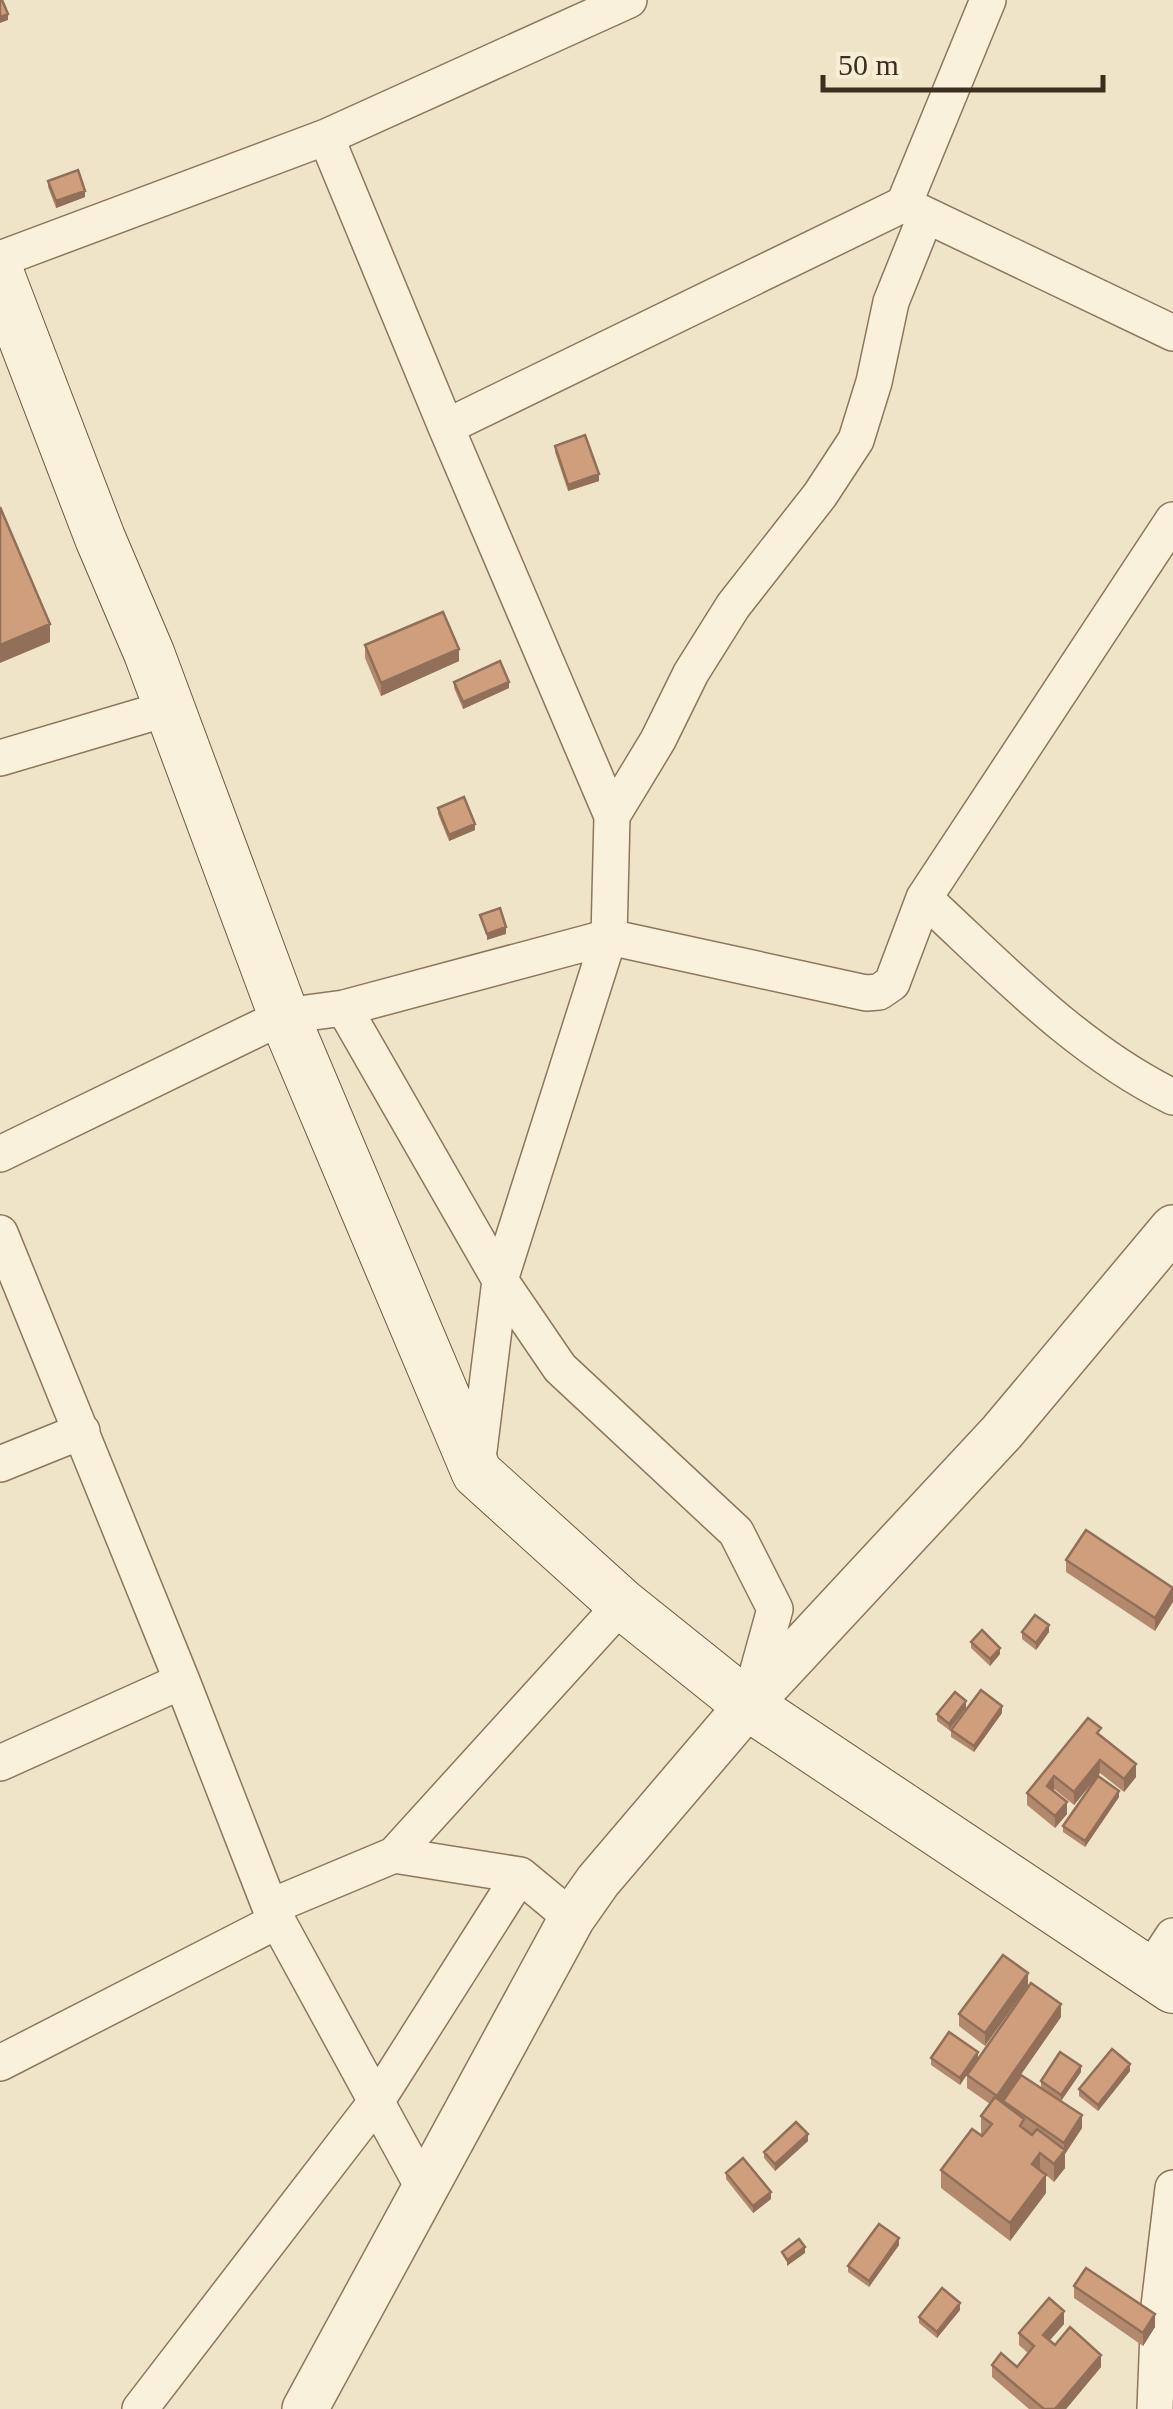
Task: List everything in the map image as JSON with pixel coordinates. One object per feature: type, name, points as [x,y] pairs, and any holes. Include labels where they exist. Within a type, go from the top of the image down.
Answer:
[{"type":"main road","points":[[0,278],[170,708],[284,1016],[477,1473],[622,1604],[748,1705],[1165,1965]]},
{"type":"street","points":[[0,259],[326,137],[629,0]]},
{"type":"street","points":[[612,816],[732,606],[820,495],[856,440],[874,382],[915,210],[988,0]]},
{"type":"street","points":[[326,137],[612,816],[609,937],[500,1280],[477,1473]]},
{"type":"street","points":[[446,427],[915,210]]},
{"type":"street","points":[[915,210],[1173,333]]},
{"type":"street","points":[[0,1154],[284,1016],[344,1008],[609,937],[866,993],[879,992],[892,983],[924,898],[1173,520]]},
{"type":"street","points":[[0,758],[170,708]]},
{"type":"street","points":[[924,898],[1064,1026],[1139,1080],[1173,1097]]},
{"type":"street","points":[[344,1008],[500,1280],[560,1368],[736,1532],[775,1608],[748,1705]]},
{"type":"street","points":[[304,2409],[572,1918],[598,1880],[748,1705],[1002,1432],[1173,1228]]},
{"type":"street","points":[[0,1233],[274,1914],[424,2190]]},
{"type":"street","points":[[0,1464],[82,1432]]},
{"type":"street","points":[[0,2063],[274,1914],[394,1855],[622,1604]]},
{"type":"street","points":[[0,1763],[182,1682]]},
{"type":"street","points":[[394,1855],[520,1875],[572,1918]]},
{"type":"street","points":[[140,2409],[376,2102],[520,1875]]},
{"type":"street","points":[[1155,2409],[1158,2306],[1173,2188]]},
{"type":"building","points":[[0,0],[8,14],[0,17]]},
{"type":"building","points":[[78,170],[85,191],[56,201],[48,181]]},
{"type":"building","points":[[585,435],[599,474],[568,485],[555,446]]},
{"type":"building","points":[[0,507],[50,624],[0,645]]},
{"type":"building","points":[[443,612],[459,649],[381,683],[365,645]]},
{"type":"building","points":[[500,661],[509,682],[463,702],[454,682]]},
{"type":"building","points":[[464,797],[475,824],[449,835],[438,808]]},
{"type":"building","points":[[500,908],[506,927],[487,934],[480,915]]},
{"type":"building","points":[[1086,1530],[1173,1588],[1155,1618],[1066,1560]]},
{"type":"building","points":[[1035,1615],[1049,1625],[1036,1643],[1022,1632]]},
{"type":"building","points":[[982,1630],[1000,1648],[990,1659],[971,1642]]},
{"type":"building","points":[[981,1690],[1002,1706],[974,1746],[951,1730]]},
{"type":"building","points":[[955,1692],[966,1701],[949,1724],[937,1714]]},
{"type":"building","points":[[1088,1718],[1101,1728],[1097,1733],[1136,1764],[1124,1779],[1100,1760],[1074,1792],[1054,1776],[1047,1786],[1067,1802],[1055,1816],[1027,1793]]},
{"type":"building","points":[[1098,1776],[1119,1791],[1085,1841],[1063,1826]]},
{"type":"building","points":[[1003,1955],[1028,1973],[985,2033],[959,2014]]},
{"type":"building","points":[[1031,1983],[1061,2004],[997,2096],[967,2075]]},
{"type":"building","points":[[949,2032],[978,2052],[960,2078],[931,2058]]},
{"type":"building","points":[[1112,2049],[1130,2064],[1098,2105],[1079,2089]]},
{"type":"building","points":[[1060,2052],[1081,2066],[1061,2095],[1041,2081]]},
{"type":"building","points":[[1021,2075],[1082,2115],[1064,2143],[1003,2101]]},
{"type":"building","points":[[995,2097],[1024,2119],[1020,2126],[1032,2135],[1037,2129],[1065,2150],[1054,2164],[1040,2153],[1032,2164],[1046,2175],[1010,2223],[941,2170],[972,2129],[982,2136],[992,2124],[981,2116]]},
{"type":"building","points":[[796,2122],[808,2134],[775,2164],[764,2152]]},
{"type":"building","points":[[743,2158],[771,2192],[753,2206],[726,2173]]},
{"type":"building","points":[[879,2224],[899,2238],[869,2281],[848,2266]]},
{"type":"building","points":[[799,2239],[805,2247],[787,2260],[782,2252]]},
{"type":"building","points":[[1086,2268],[1155,2314],[1143,2333],[1074,2286]]},
{"type":"building","points":[[942,2288],[960,2303],[937,2332],[919,2317]]},
{"type":"building","points":[[1049,2298],[1064,2311],[1043,2335],[1055,2345],[1070,2327],[1101,2355],[1055,2409],[1044,2409],[992,2365],[1001,2353],[1017,2367],[1034,2346],[1019,2333]]}]
